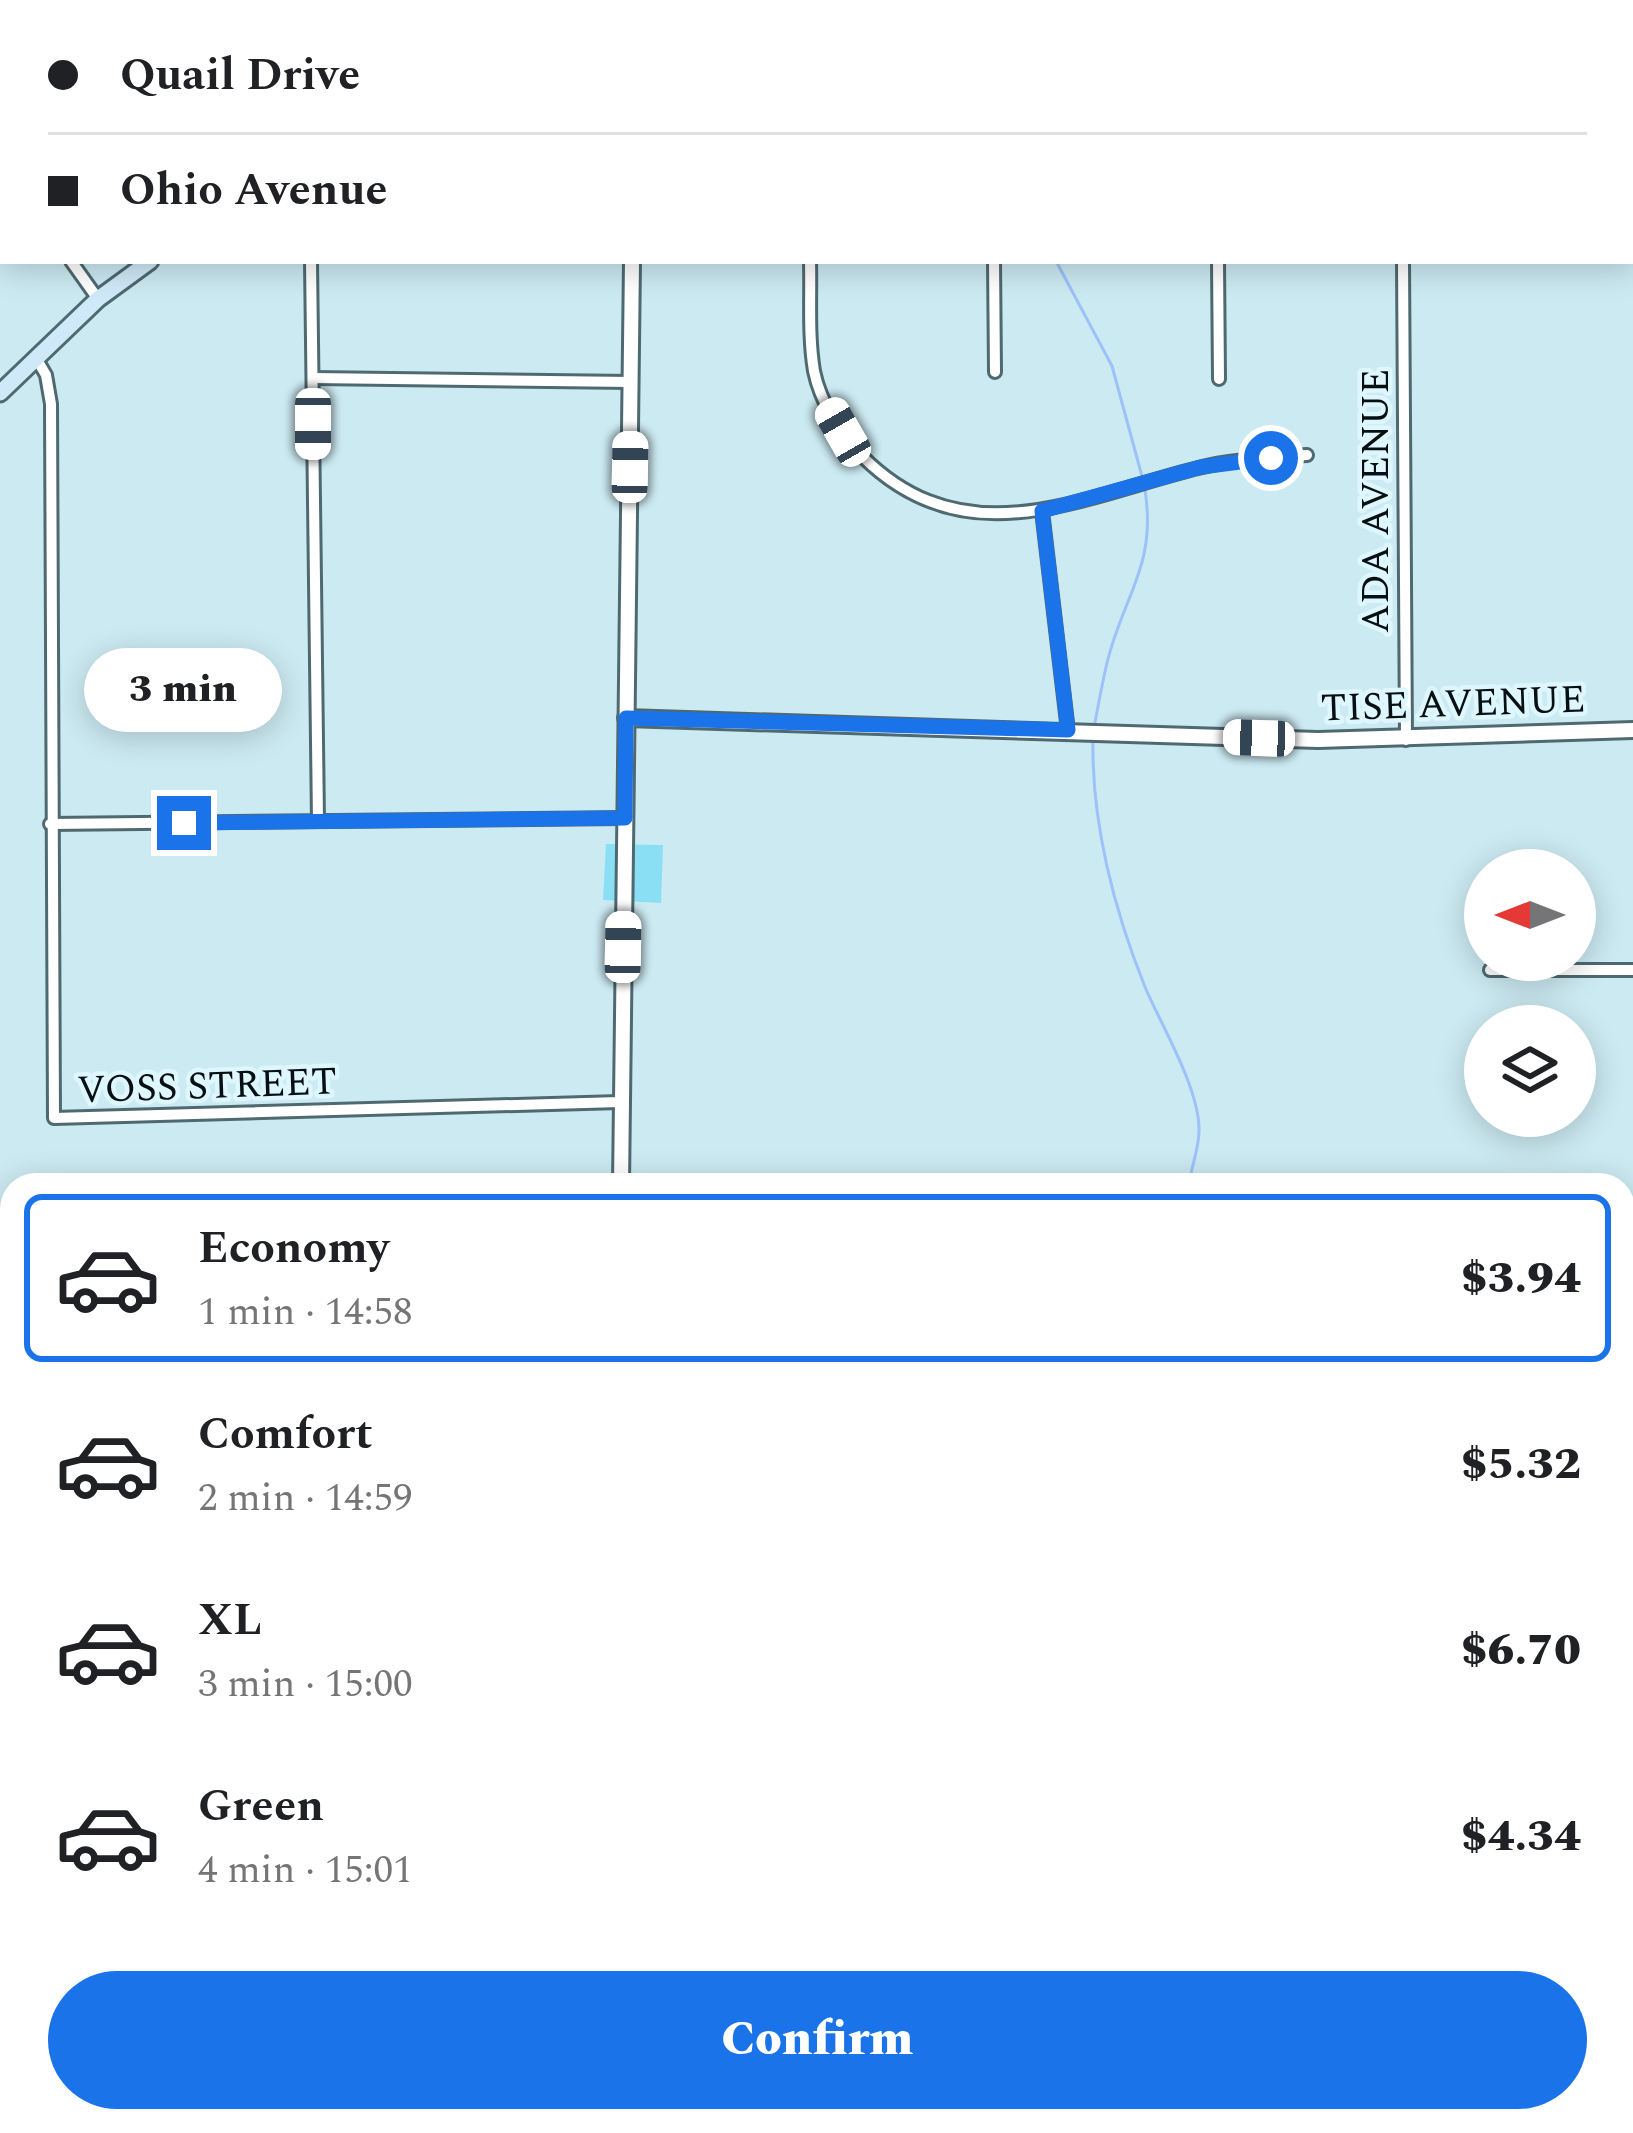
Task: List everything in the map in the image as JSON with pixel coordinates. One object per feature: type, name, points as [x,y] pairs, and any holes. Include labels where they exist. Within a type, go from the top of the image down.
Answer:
[{"type":"main road","points":[[0,392],[98,299],[146,264]]},
{"type":"street","points":[[73,264],[98,299]]},
{"type":"street","points":[[311,264],[318,821]]},
{"type":"street","points":[[621,1173],[632,264]]},
{"type":"street","points":[[810,264],[814,371],[826,403],[854,448],[907,490],[956,511],[995,515],[1042,511],[1201,467],[1307,455]]},
{"type":"street","points":[[994,264],[995,371]]},
{"type":"street","points":[[1218,264],[1220,379]]},
{"type":"street","name":"ADA AVENUE","points":[[1403,264],[1406,740]]},
{"type":"street","name":"VOSS STREET","points":[[36,358],[46,375],[51,404],[54,1118],[620,1102]]},
{"type":"street","points":[[313,378],[631,382]]},
{"type":"street","points":[[1042,511],[1068,730]]},
{"type":"street","name":"TISE AVENUE","points":[[626,718],[1406,740],[1633,730]]},
{"type":"street","points":[[50,824],[625,818]]},
{"type":"street","points":[[1596,970],[1633,970]]},
{"type":"shaded area","points":[[606,844],[663,845],[661,903],[603,900]]},
{"type":"waterway","points":[[1058,264],[1112,366],[1143,480]]},
{"type":"waterway","points":[[1094,728],[1114,639],[1142,560],[1145,490]]},
{"type":"waterway","points":[[1093,738],[1100,833],[1114,896],[1145,987],[1187,1077],[1198,1114],[1199,1138],[1192,1173]]},
{"type":"route","points":[[184,823],[625,818],[626,718],[1068,730],[1042,511],[1201,467],[1271,458]]}]
